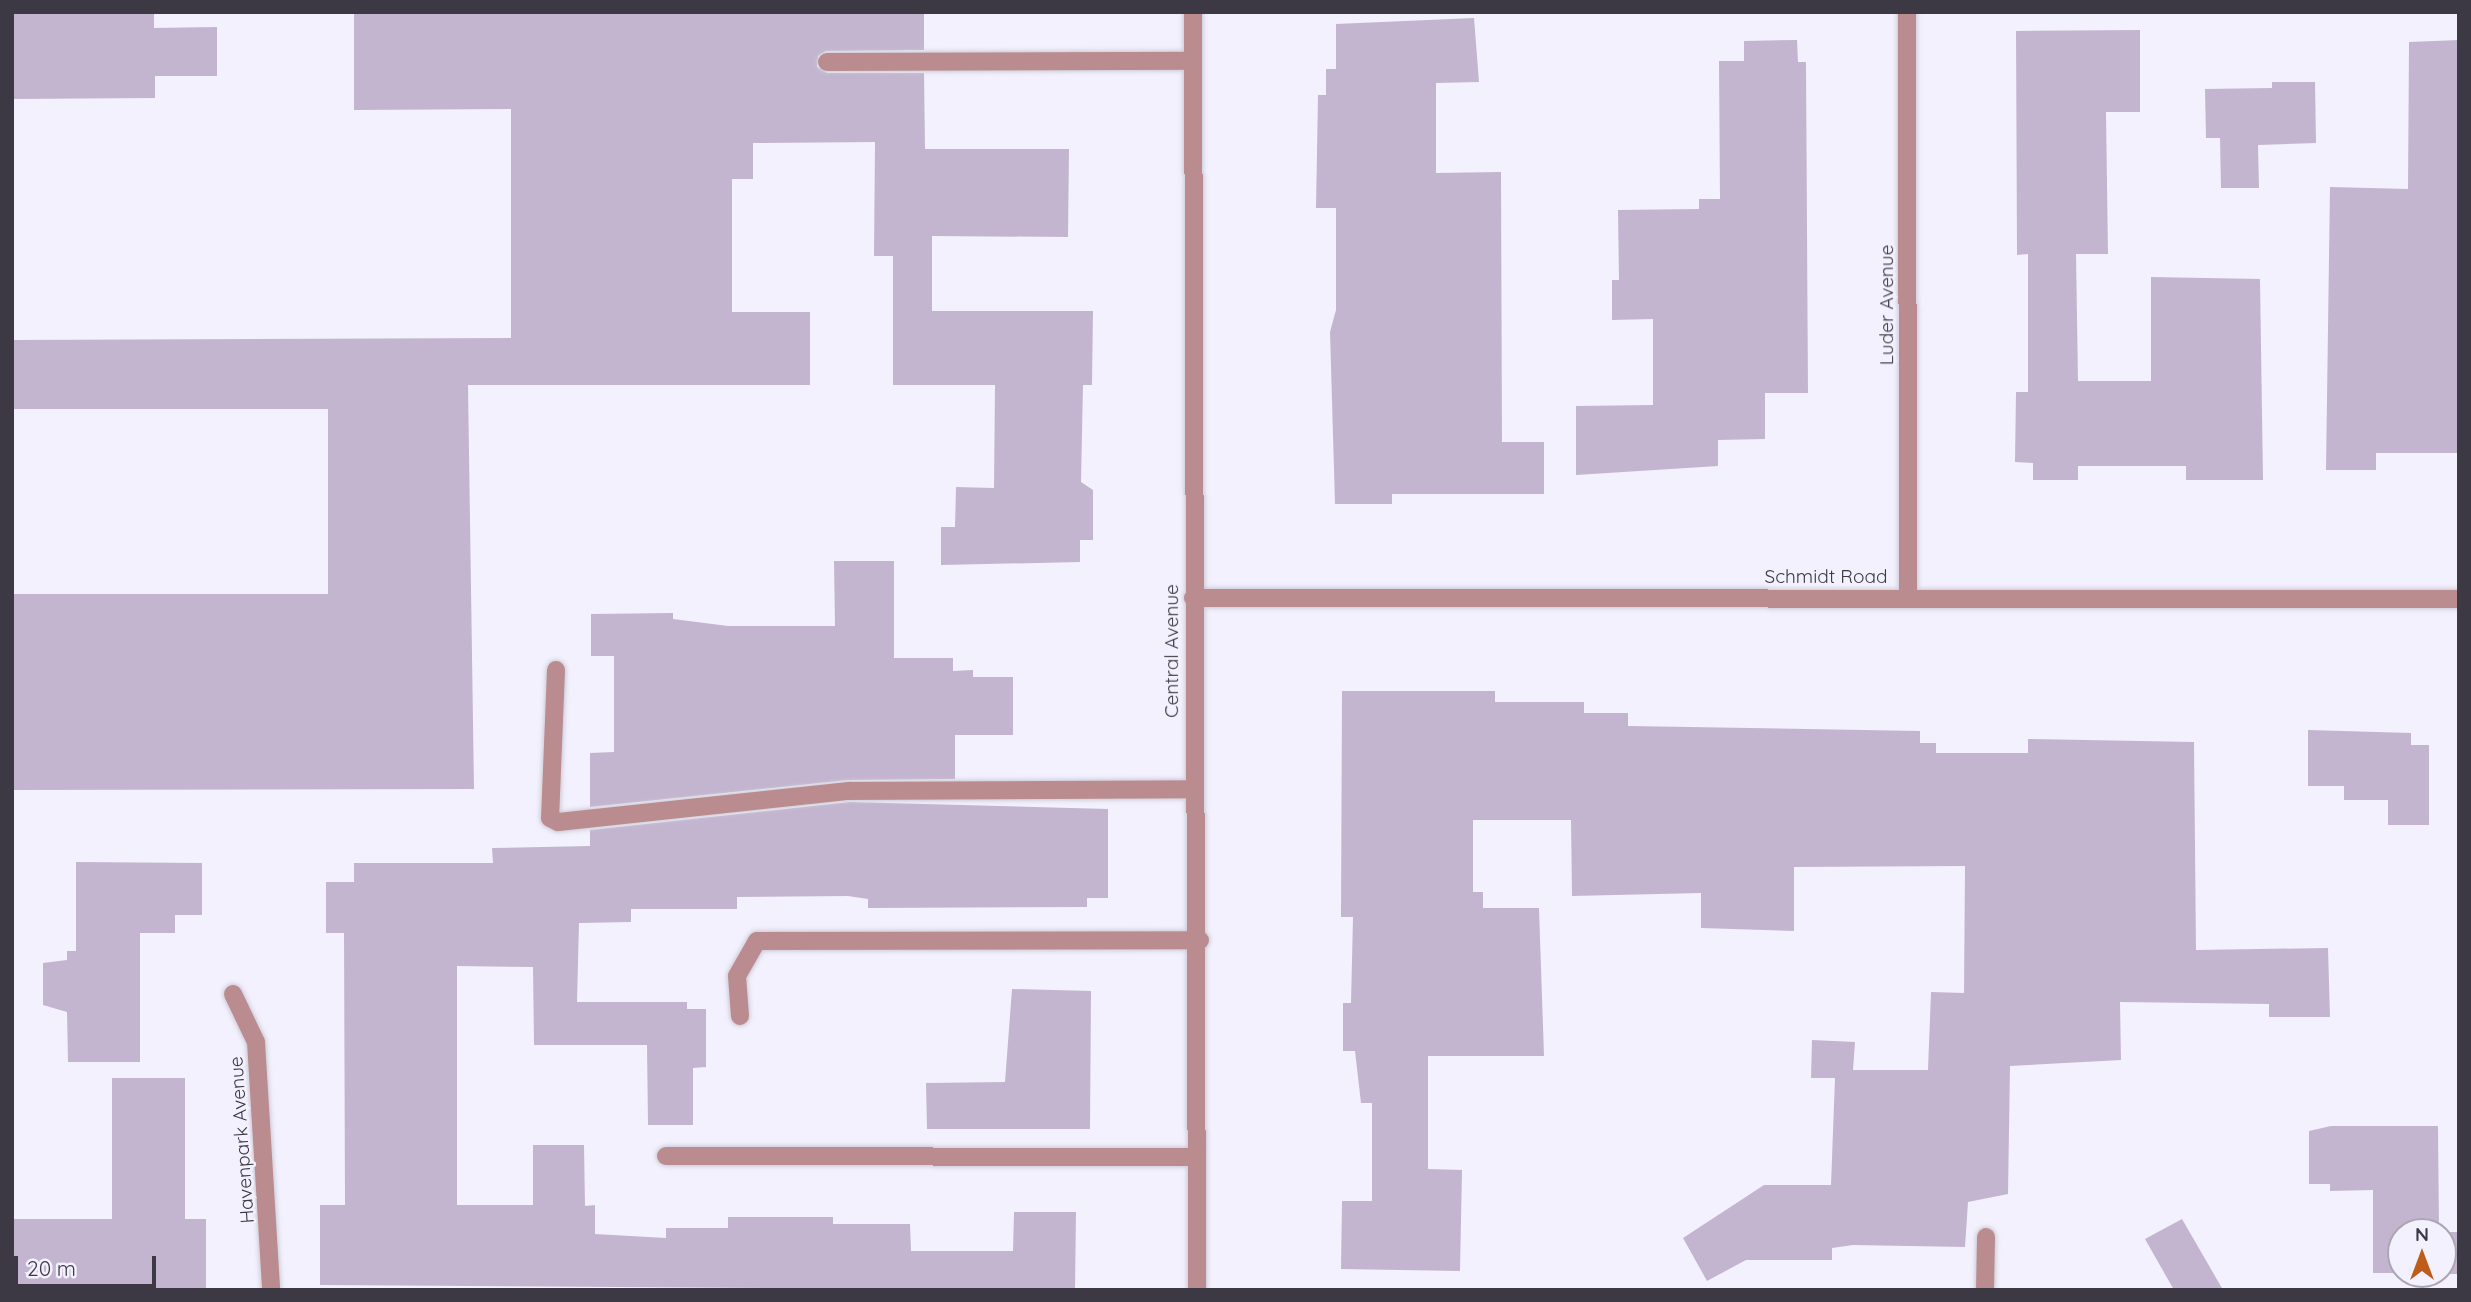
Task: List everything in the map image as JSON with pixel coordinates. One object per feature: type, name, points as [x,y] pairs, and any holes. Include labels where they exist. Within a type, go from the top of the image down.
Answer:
[{"type":"street","name":"Central Avenue","points":[[1193,12],[1192,789],[1200,940],[1197,1290]]},
{"type":"street","name":"Luder Avenue","points":[[1907,12],[1908,598]]},
{"type":"street","points":[[827,62],[1192,61]]},
{"type":"street","name":"Schmidt Road","points":[[1193,598],[2459,599]]},
{"type":"street","points":[[556,670],[550,818],[558,822],[849,791],[1192,789]]},
{"type":"street","points":[[740,1016],[737,976],[757,941],[1200,940]]},
{"type":"street","name":"Havenpark Avenue","points":[[233,994],[257,1042],[271,1290]]},
{"type":"street","points":[[666,1156],[1197,1157]]},
{"type":"street","points":[[1986,1237],[1986,1290]]},
{"type":"building","points":[[12,12],[154,12],[154,28],[217,27],[217,76],[155,76],[155,98],[12,99]]},
{"type":"building","points":[[924,12],[924,50],[826,51],[818,56],[817,67],[827,73],[924,73],[925,149],[1069,149],[1068,237],[932,236],[932,311],[1093,311],[1092,385],[1083,385],[1081,482],[1093,490],[1093,540],[1080,540],[1080,562],[941,565],[941,527],[955,527],[956,487],[994,488],[995,385],[893,385],[893,256],[874,256],[875,142],[753,143],[753,179],[732,179],[732,312],[810,312],[810,385],[468,385],[474,789],[12,790],[12,594],[328,594],[328,409],[12,409],[12,340],[511,338],[511,109],[354,110],[354,13]]},
{"type":"building","points":[[1474,18],[1479,82],[1436,83],[1436,173],[1501,172],[1502,442],[1544,442],[1544,494],[1392,494],[1392,504],[1335,504],[1330,332],[1336,310],[1336,208],[1316,208],[1318,95],[1326,95],[1326,69],[1336,69],[1336,24]]},
{"type":"building","points":[[2140,30],[2140,112],[2106,112],[2108,254],[2076,254],[2078,381],[2151,381],[2151,277],[2260,279],[2263,480],[2186,480],[2186,466],[2078,466],[2078,480],[2033,480],[2033,463],[2015,462],[2016,392],[2028,392],[2028,254],[2017,255],[2016,31]]},
{"type":"building","points":[[1797,40],[1798,62],[1806,62],[1808,393],[1765,393],[1765,439],[1718,440],[1718,466],[1576,475],[1576,406],[1653,405],[1653,319],[1612,320],[1612,280],[1619,280],[1618,210],[1699,209],[1699,199],[1720,199],[1719,61],[1744,61],[1744,41]]},
{"type":"building","points":[[2459,40],[2459,453],[2376,453],[2376,470],[2326,470],[2330,187],[2408,189],[2409,42]]},
{"type":"building","points":[[2272,82],[2315,82],[2316,143],[2258,145],[2259,188],[2221,188],[2220,138],[2206,138],[2205,89],[2272,88]]},
{"type":"building","points":[[834,561],[894,561],[894,658],[953,658],[953,671],[973,670],[973,677],[1013,677],[1013,735],[955,735],[955,779],[848,780],[590,807],[590,753],[614,752],[614,656],[591,656],[591,614],[673,613],[673,619],[728,626],[835,626]]},
{"type":"building","points":[[1342,691],[1495,691],[1495,702],[1584,702],[1584,713],[1628,713],[1628,726],[1920,731],[1920,743],[1936,743],[1936,753],[2028,753],[2028,739],[2194,742],[2196,950],[2328,948],[2330,1017],[2269,1017],[2269,1004],[2120,1002],[2121,1060],[2010,1066],[2008,1194],[1968,1202],[1965,1247],[1853,1245],[1832,1248],[1832,1260],[1746,1260],[1707,1281],[1683,1238],[1764,1185],[1831,1185],[1835,1078],[1811,1078],[1812,1040],[1855,1042],[1853,1070],[1928,1070],[1931,992],[1964,993],[1965,866],[1794,867],[1794,931],[1701,928],[1701,893],[1572,896],[1571,820],[1473,820],[1473,892],[1483,892],[1483,908],[1539,908],[1544,1056],[1428,1056],[1428,1169],[1462,1170],[1460,1271],[1341,1269],[1342,1201],[1372,1201],[1372,1103],[1361,1103],[1355,1051],[1343,1051],[1343,1003],[1351,1003],[1353,917],[1341,917]]},
{"type":"building","points":[[2308,730],[2411,733],[2411,745],[2429,745],[2429,825],[2388,825],[2388,800],[2344,800],[2344,786],[2308,786]]},
{"type":"building","points":[[850,802],[1108,809],[1108,898],[1087,898],[1087,907],[868,908],[868,899],[848,896],[737,897],[737,909],[631,909],[631,922],[579,923],[577,1002],[687,1002],[687,1009],[706,1009],[706,1067],[693,1068],[693,1125],[648,1125],[647,1045],[534,1045],[533,967],[457,966],[457,1205],[533,1205],[533,1145],[584,1145],[585,1206],[595,1205],[595,1234],[666,1238],[666,1228],[728,1228],[728,1217],[833,1217],[833,1224],[910,1224],[911,1251],[1013,1251],[1014,1212],[1076,1212],[1075,1290],[320,1285],[320,1205],[345,1205],[344,933],[326,933],[326,882],[354,882],[354,863],[493,863],[492,848],[590,846],[590,830]]},
{"type":"building","points":[[76,862],[202,863],[202,915],[175,915],[175,933],[140,933],[140,1062],[68,1062],[67,1012],[43,1005],[43,963],[67,960],[67,951],[76,951]]},
{"type":"building","points":[[1012,989],[1091,991],[1090,1129],[927,1129],[926,1083],[1005,1082]]},
{"type":"building","points":[[112,1078],[185,1078],[185,1219],[206,1219],[206,1290],[12,1290],[12,1219],[112,1219]]},
{"type":"building","points":[[2331,1126],[2438,1126],[2439,1218],[2387,1218],[2387,1273],[2373,1273],[2373,1190],[2330,1191],[2330,1184],[2309,1184],[2309,1131]]},
{"type":"building","points":[[2182,1219],[2223,1290],[2174,1290],[2145,1239]]},
{"type":"building","points":[[2457,1232],[2459,1232],[2457,1274]]}]
